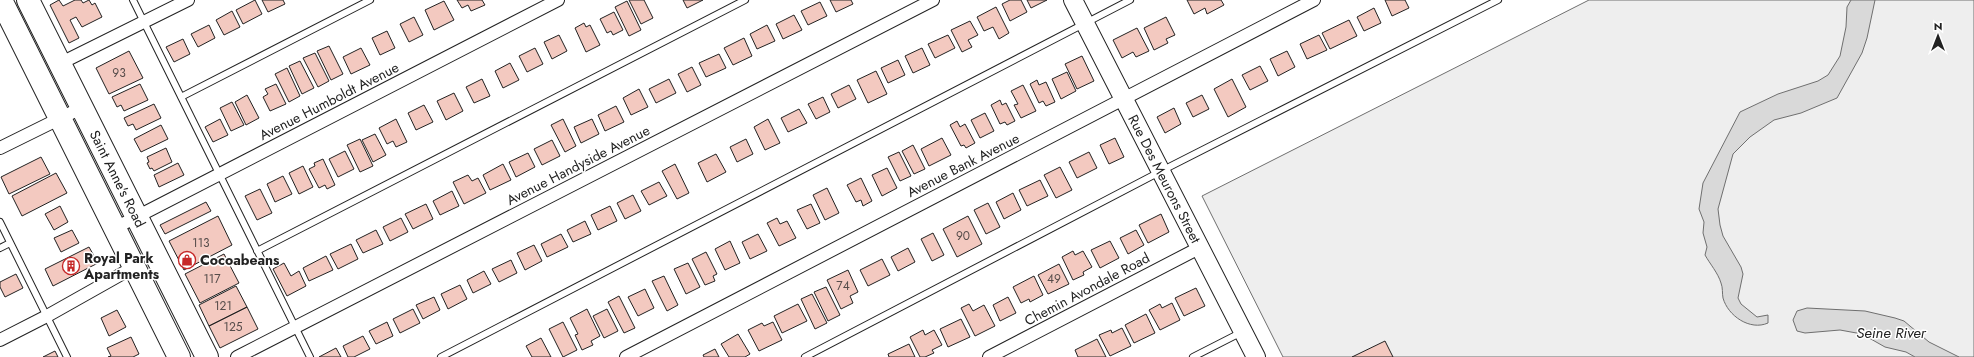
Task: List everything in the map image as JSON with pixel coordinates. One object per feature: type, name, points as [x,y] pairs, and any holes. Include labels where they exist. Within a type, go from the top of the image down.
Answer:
[{"type":"highway","name":"Saint Anne's Road","points":[[1,0],[179,357]]},
{"type":"highway","name":"Saint Anne's Road","points":[[28,0],[207,357]]},
{"type":"street","points":[[59,64],[188,0]]},
{"type":"street","name":"Avenue Humboldt Avenue","points":[[114,228],[558,0]]},
{"type":"street","name":"Avenue Handyside Avenue","points":[[237,357],[933,0]]},
{"type":"street","name":"Rue Des Meurons Street","points":[[1073,0],[1256,357]]},
{"type":"street","name":"Avenue Bank Avenue","points":[[626,357],[1314,0]]},
{"type":"street","points":[[0,148],[81,108]]},
{"type":"street","name":"Chemin Avondale Road","points":[[989,357],[1199,248]]},
{"type":"street","points":[[0,340],[47,316],[134,267]]},
{"type":"lane","points":[[133,0],[310,357]]},
{"type":"lane","points":[[181,97],[370,0]]},
{"type":"lane","points":[[257,251],[745,0]]},
{"type":"lane","points":[[441,357],[1130,0]]},
{"type":"lane","points":[[805,357],[1161,172],[1498,0]]},
{"type":"lane","points":[[0,222],[67,357]]},
{"type":"lane","points":[[0,248],[10,243]]},
{"type":"lane","points":[[1193,357],[1243,332]]},
{"type":"shaded area","points":[[1589,0],[1974,0],[1974,357],[1283,357],[1202,196]]},
{"type":"water","points":[[1851,0],[1875,0],[1867,38],[1862,53],[1837,98],[1801,113],[1774,120],[1750,137],[1733,154],[1718,209],[1720,225],[1723,236],[1741,267],[1743,274],[1738,298],[1741,304],[1757,317],[1768,315],[1768,323],[1754,325],[1747,323],[1735,316],[1726,305],[1723,298],[1720,279],[1705,255],[1707,247],[1703,233],[1704,222],[1699,209],[1703,183],[1740,112],[1778,94],[1818,81],[1828,75],[1840,56],[1846,27],[1847,7]]},
{"type":"water","name":"Seine River","points":[[1807,308],[1865,311],[1895,318],[1904,321],[1929,342],[1959,357],[1915,357],[1906,352],[1885,347],[1862,334],[1840,330],[1805,333],[1797,331],[1793,320],[1797,311]]},
{"type":"building","points":[[59,0],[63,6],[75,0],[81,0],[83,3],[89,0],[92,5],[95,3],[102,17],[82,27],[76,17],[70,20],[79,38],[69,43],[50,5]]},
{"type":"building","points":[[255,0],[262,14],[243,24],[236,10]]},
{"type":"building","points":[[262,0],[283,0],[285,4],[268,12]]},
{"type":"building","points":[[457,0],[482,0],[485,5],[471,11],[468,5],[462,8]]},
{"type":"building","points":[[629,0],[644,0],[653,18],[641,24]]},
{"type":"building","points":[[683,0],[703,0],[687,8]]},
{"type":"building","points":[[830,0],[851,0],[853,4],[836,12]]},
{"type":"building","points":[[1010,0],[1021,0],[1027,12],[1010,21],[1002,4]]},
{"type":"building","points":[[1027,0],[1047,0],[1031,8]]},
{"type":"building","points":[[1187,0],[1221,0],[1224,5],[1207,14],[1205,8],[1194,14]]},
{"type":"building","points":[[1385,0],[1405,0],[1409,8],[1392,16]]},
{"type":"building","points":[[444,1],[454,20],[434,30],[425,10]]},
{"type":"building","points":[[627,1],[641,30],[629,36],[615,7]]},
{"type":"building","points":[[820,2],[827,16],[808,25],[801,11]]},
{"type":"building","points":[[996,7],[1009,33],[999,39],[993,27],[984,31],[977,17]]},
{"type":"building","points":[[1374,8],[1381,23],[1364,31],[1357,17]]},
{"type":"building","points":[[232,11],[240,27],[224,35],[216,20]]},
{"type":"building","points":[[614,12],[623,30],[613,35],[611,31],[607,33],[600,19]]},
{"type":"building","points":[[794,15],[802,30],[783,39],[776,24]]},
{"type":"building","points":[[414,17],[423,35],[409,42],[400,24]]},
{"type":"building","points":[[1166,17],[1175,35],[1166,39],[1168,43],[1154,50],[1144,28]]},
{"type":"building","points":[[1349,20],[1357,36],[1330,49],[1322,33]]},
{"type":"building","points":[[970,21],[978,35],[968,40],[972,47],[962,52],[951,30]]},
{"type":"building","points":[[584,23],[586,27],[590,25],[600,45],[586,52],[575,28]]},
{"type":"building","points":[[209,25],[215,38],[198,47],[191,34]]},
{"type":"building","points":[[767,25],[775,41],[757,49],[750,34]]},
{"type":"building","points":[[1137,28],[1149,51],[1136,57],[1133,52],[1122,58],[1113,40]]},
{"type":"building","points":[[387,31],[395,48],[380,55],[372,38]]},
{"type":"building","points":[[559,35],[567,51],[552,59],[544,42]]},
{"type":"building","points":[[948,35],[955,48],[935,58],[928,44]]},
{"type":"building","points":[[1319,35],[1327,50],[1307,59],[1300,44]]},
{"type":"building","points":[[744,38],[752,56],[733,65],[724,48]]},
{"type":"building","points":[[183,39],[190,54],[174,62],[166,47]]},
{"type":"building","points":[[329,46],[343,74],[331,80],[317,51]]},
{"type":"building","points":[[361,48],[370,65],[351,74],[343,57]]},
{"type":"building","points":[[535,48],[543,64],[527,72],[519,56]]},
{"type":"building","points":[[922,48],[930,65],[913,73],[905,56]]},
{"type":"building","points":[[129,51],[143,78],[109,94],[96,68]]},
{"type":"building","points":[[1287,51],[1295,67],[1278,76],[1270,59]]},
{"type":"building","points":[[315,53],[329,81],[318,87],[303,58]]},
{"type":"building","points":[[719,54],[726,68],[706,77],[699,63]]},
{"type":"building","points":[[1082,56],[1094,81],[1077,89],[1065,64]]},
{"type":"building","points":[[898,60],[905,75],[888,83],[881,68]]},
{"type":"building","points":[[300,61],[314,88],[302,94],[289,66]]},
{"type":"building","points":[[510,63],[519,80],[503,88],[495,71]]},
{"type":"building","points":[[1260,66],[1268,81],[1250,90],[1242,75]]},
{"type":"building","points":[[692,67],[701,85],[687,92],[678,74]]},
{"type":"building","points":[[287,68],[300,96],[289,102],[275,74]]},
{"type":"building","points":[[876,71],[887,94],[868,103],[857,80]]},
{"type":"building","points":[[1067,72],[1076,91],[1061,99],[1052,79]]},
{"type":"building","points":[[482,79],[490,96],[474,103],[466,87]]},
{"type":"building","points":[[669,79],[676,93],[656,103],[649,89]]},
{"type":"building","points":[[1232,79],[1246,107],[1228,117],[1214,89]]},
{"type":"building","points":[[1037,80],[1039,85],[1046,82],[1055,102],[1046,106],[1043,101],[1039,103],[1030,84]]},
{"type":"building","points":[[140,84],[148,100],[124,111],[121,105],[117,107],[112,97]]},
{"type":"building","points":[[276,84],[286,104],[270,111],[263,97],[268,94],[265,89]]},
{"type":"building","points":[[849,85],[856,99],[838,108],[831,94]]},
{"type":"building","points":[[1023,85],[1036,111],[1021,118],[1014,105],[1018,104],[1011,91]]},
{"type":"building","points":[[639,89],[648,107],[631,115],[623,98]]},
{"type":"building","points":[[454,93],[463,111],[446,120],[437,101]]},
{"type":"building","points":[[247,95],[259,118],[246,125],[235,102]]},
{"type":"building","points":[[1202,95],[1209,109],[1193,117],[1186,103]]},
{"type":"building","points":[[823,97],[830,112],[816,119],[808,104]]},
{"type":"building","points":[[1000,100],[1002,105],[1006,103],[1015,121],[1007,125],[1005,122],[1000,124],[991,105]]},
{"type":"building","points":[[232,102],[244,125],[231,131],[220,108]]},
{"type":"building","points":[[154,104],[161,118],[136,130],[133,124],[128,126],[124,118]]},
{"type":"building","points":[[424,105],[433,122],[416,130],[408,113]]},
{"type":"building","points":[[616,106],[624,122],[605,131],[598,115]]},
{"type":"building","points":[[1174,108],[1181,124],[1165,133],[1157,117]]},
{"type":"building","points":[[799,109],[807,123],[788,132],[781,118]]},
{"type":"building","points":[[985,113],[994,131],[980,138],[971,120]]},
{"type":"building","points":[[220,119],[228,135],[213,142],[205,127]]},
{"type":"building","points":[[396,119],[407,142],[396,147],[393,141],[387,144],[379,128]]},
{"type":"building","points":[[563,119],[576,146],[565,152],[551,125]]},
{"type":"building","points":[[592,119],[599,134],[581,143],[574,127]]},
{"type":"building","points":[[768,119],[780,143],[765,150],[754,127]]},
{"type":"building","points":[[957,121],[960,127],[965,124],[975,143],[966,148],[964,145],[961,146],[950,125]]},
{"type":"building","points":[[161,125],[168,139],[141,152],[134,139]]},
{"type":"building","points":[[375,134],[386,155],[373,162],[362,140]]},
{"type":"building","points":[[942,138],[951,155],[929,166],[921,149]]},
{"type":"building","points":[[1115,138],[1124,157],[1109,164],[1100,145]]},
{"type":"building","points":[[360,139],[373,166],[360,172],[347,145]]},
{"type":"building","points":[[746,139],[753,154],[737,162],[730,147]]},
{"type":"building","points":[[552,140],[560,156],[542,165],[534,149]]},
{"type":"building","points":[[913,145],[925,169],[914,174],[902,151]]},
{"type":"building","points":[[166,148],[172,162],[154,171],[152,168],[150,169],[147,163],[149,162],[147,157]]},
{"type":"building","points":[[345,151],[354,169],[338,177],[329,159]]},
{"type":"building","points":[[899,152],[911,176],[900,181],[888,157]]},
{"type":"building","points":[[1089,152],[1097,168],[1077,178],[1069,162]]},
{"type":"building","points":[[528,153],[535,167],[516,177],[509,162]]},
{"type":"building","points":[[716,154],[726,172],[707,182],[698,163]]},
{"type":"building","points":[[41,157],[50,174],[9,194],[1,177]]},
{"type":"building","points":[[323,159],[335,185],[327,189],[325,185],[319,188],[309,169],[315,166],[314,163]]},
{"type":"building","points":[[178,163],[184,175],[159,187],[154,175]]},
{"type":"building","points":[[503,164],[511,180],[490,190],[483,175]]},
{"type":"building","points":[[675,164],[689,193],[677,199],[662,171]]},
{"type":"building","points":[[303,166],[313,187],[299,194],[289,173]]},
{"type":"building","points":[[1060,167],[1072,190],[1056,198],[1044,175]]},
{"type":"building","points":[[887,168],[897,188],[882,196],[872,175]]},
{"type":"building","points":[[56,173],[67,193],[22,216],[12,196]]},
{"type":"building","points":[[468,175],[472,181],[478,178],[486,193],[464,204],[453,182]]},
{"type":"building","points":[[283,176],[292,194],[275,202],[267,184]]},
{"type":"building","points":[[861,178],[872,201],[863,206],[861,200],[856,202],[847,185]]},
{"type":"building","points":[[1040,180],[1048,196],[1027,206],[1019,190]]},
{"type":"building","points":[[659,182],[667,196],[649,205],[641,191]]},
{"type":"building","points":[[827,188],[839,213],[825,220],[813,195]]},
{"type":"building","points":[[260,189],[272,213],[257,220],[245,196]]},
{"type":"building","points":[[452,191],[459,206],[440,215],[433,201]]},
{"type":"building","points":[[1013,193],[1021,210],[1004,219],[996,202]]},
{"type":"building","points":[[633,195],[641,211],[625,219],[617,203]]},
{"type":"building","points":[[206,202],[211,211],[165,234],[160,225]]},
{"type":"building","points":[[988,203],[1000,227],[986,234],[974,210]]},
{"type":"building","points":[[426,204],[433,219],[413,229],[405,214]]},
{"type":"building","points":[[811,204],[820,223],[807,229],[797,210]]},
{"type":"building","points":[[60,206],[68,222],[54,230],[45,214]]},
{"type":"building","points":[[610,206],[617,221],[598,230],[591,215]]},
{"type":"building","points":[[1161,214],[1169,232],[1148,243],[1139,225]]},
{"type":"building","points":[[218,216],[232,245],[184,270],[169,241]]},
{"type":"building","points":[[968,216],[982,244],[957,257],[943,229]]},
{"type":"building","points":[[401,218],[408,232],[390,241],[383,227]]},
{"type":"building","points":[[777,218],[780,224],[787,221],[796,238],[779,246],[767,223]]},
{"type":"building","points":[[585,221],[591,234],[573,242],[567,230]]},
{"type":"building","points":[[72,230],[79,243],[61,252],[54,238]]},
{"type":"building","points":[[376,230],[383,244],[363,253],[356,240]]},
{"type":"building","points":[[1136,230],[1144,245],[1128,254],[1120,238]]},
{"type":"building","points":[[933,233],[944,255],[932,261],[921,239]]},
{"type":"building","points":[[561,234],[568,247],[547,257],[541,244]]},
{"type":"building","points":[[758,234],[767,251],[750,259],[742,242]]},
{"type":"building","points":[[730,241],[740,263],[725,270],[715,249]]},
{"type":"building","points":[[1110,241],[1119,258],[1100,268],[1091,250]]},
{"type":"building","points":[[351,244],[358,259],[338,269],[330,254]]},
{"type":"building","points":[[534,245],[542,261],[525,270],[517,253]]},
{"type":"building","name":"Royal Park Apartments","points":[[89,247],[98,263],[53,286],[45,269]]},
{"type":"building","points":[[908,248],[915,262],[898,271],[891,257]]},
{"type":"building","points":[[1073,251],[1075,255],[1083,251],[1092,267],[1083,272],[1084,275],[1073,280],[1062,257]]},
{"type":"building","points":[[706,252],[717,274],[713,276],[715,281],[705,285],[692,259]]},
{"type":"building","points":[[224,254],[239,283],[200,303],[185,274]]},
{"type":"building","points":[[326,256],[333,270],[309,281],[303,268]]},
{"type":"building","points":[[882,259],[890,275],[868,286],[860,270]]},
{"type":"building","points":[[511,260],[517,273],[499,282],[492,269]]},
{"type":"building","points":[[284,263],[291,276],[299,271],[306,286],[287,296],[273,269]]},
{"type":"building","points":[[688,263],[700,287],[686,294],[674,269]]},
{"type":"building","points":[[1059,264],[1069,284],[1048,294],[1038,275]]},
{"type":"building","points":[[848,270],[858,292],[850,296],[853,303],[841,309],[827,280]]},
{"type":"building","points":[[484,271],[491,284],[473,293],[467,280]]},
{"type":"building","points":[[16,274],[23,288],[5,297],[0,287],[0,282]]},
{"type":"building","points":[[664,276],[678,305],[667,311],[652,281]]},
{"type":"building","points":[[1034,276],[1043,295],[1030,302],[1029,299],[1021,303],[1013,287]]},
{"type":"building","points":[[460,285],[467,299],[448,309],[441,294]]},
{"type":"building","points":[[236,286],[247,307],[209,326],[199,305]]},
{"type":"building","points":[[826,287],[840,315],[828,321],[814,292]]},
{"type":"building","points":[[1196,288],[1205,306],[1184,316],[1175,298]]},
{"type":"building","points":[[645,289],[654,308],[638,316],[628,297]]},
{"type":"building","points":[[812,294],[827,323],[815,329],[801,299]]},
{"type":"building","points":[[619,296],[635,328],[624,333],[608,302]]},
{"type":"building","points":[[434,297],[440,310],[423,319],[416,305]]},
{"type":"building","points":[[1008,297],[1016,313],[1000,321],[993,305]]},
{"type":"building","points":[[1172,303],[1180,320],[1160,330],[1149,310],[1160,304],[1162,308]]},
{"type":"building","points":[[798,304],[807,321],[782,333],[774,316]]},
{"type":"building","points":[[969,304],[973,311],[984,305],[995,326],[975,336],[961,308]]},
{"type":"building","points":[[247,307],[258,329],[220,348],[209,326]]},
{"type":"building","points":[[413,309],[420,323],[400,333],[393,319]]},
{"type":"building","points":[[587,309],[600,336],[591,341],[593,345],[582,350],[575,335],[578,334],[570,318]]},
{"type":"building","points":[[607,309],[618,331],[604,338],[593,316]]},
{"type":"building","points":[[117,310],[126,327],[109,336],[101,318]]},
{"type":"building","points":[[1146,314],[1155,333],[1134,343],[1125,325]]},
{"type":"building","points":[[961,319],[970,337],[948,347],[940,329]]},
{"type":"building","points":[[387,322],[393,336],[376,344],[369,331]]},
{"type":"building","points":[[563,322],[577,350],[563,357],[549,329]]},
{"type":"building","points":[[773,322],[782,340],[759,351],[748,330],[762,323],[764,326]]},
{"type":"building","points":[[1122,328],[1131,346],[1110,356],[1099,335],[1111,330],[1112,333]]},
{"type":"building","points":[[923,330],[925,335],[934,330],[942,345],[932,350],[934,353],[925,357],[920,357],[910,337]]},
{"type":"building","points":[[738,334],[750,354],[745,357],[729,357],[721,344]]},
{"type":"building","points":[[363,336],[370,349],[354,357],[348,357],[343,346]]},
{"type":"building","points":[[131,337],[139,354],[133,357],[108,357],[111,356],[107,348]]},
{"type":"building","points":[[541,338],[551,357],[532,357],[526,346]]},
{"type":"building","points":[[1097,339],[1106,357],[1078,357],[1075,350]]},
{"type":"building","points":[[1385,341],[1393,357],[1352,357]]},
{"type":"building","points":[[909,344],[915,357],[889,357],[888,354]]},
{"type":"building","points":[[336,348],[341,357],[319,357]]},
{"type":"building","points":[[715,349],[719,357],[704,357],[703,355]]},
{"type":"building","points":[[55,351],[58,357],[43,357]]},
{"type":"place","name":"Cocoabeans","points":[[187,260]]},
{"type":"place","name":"Royal Park Apartments","points":[[71,266]]}]
